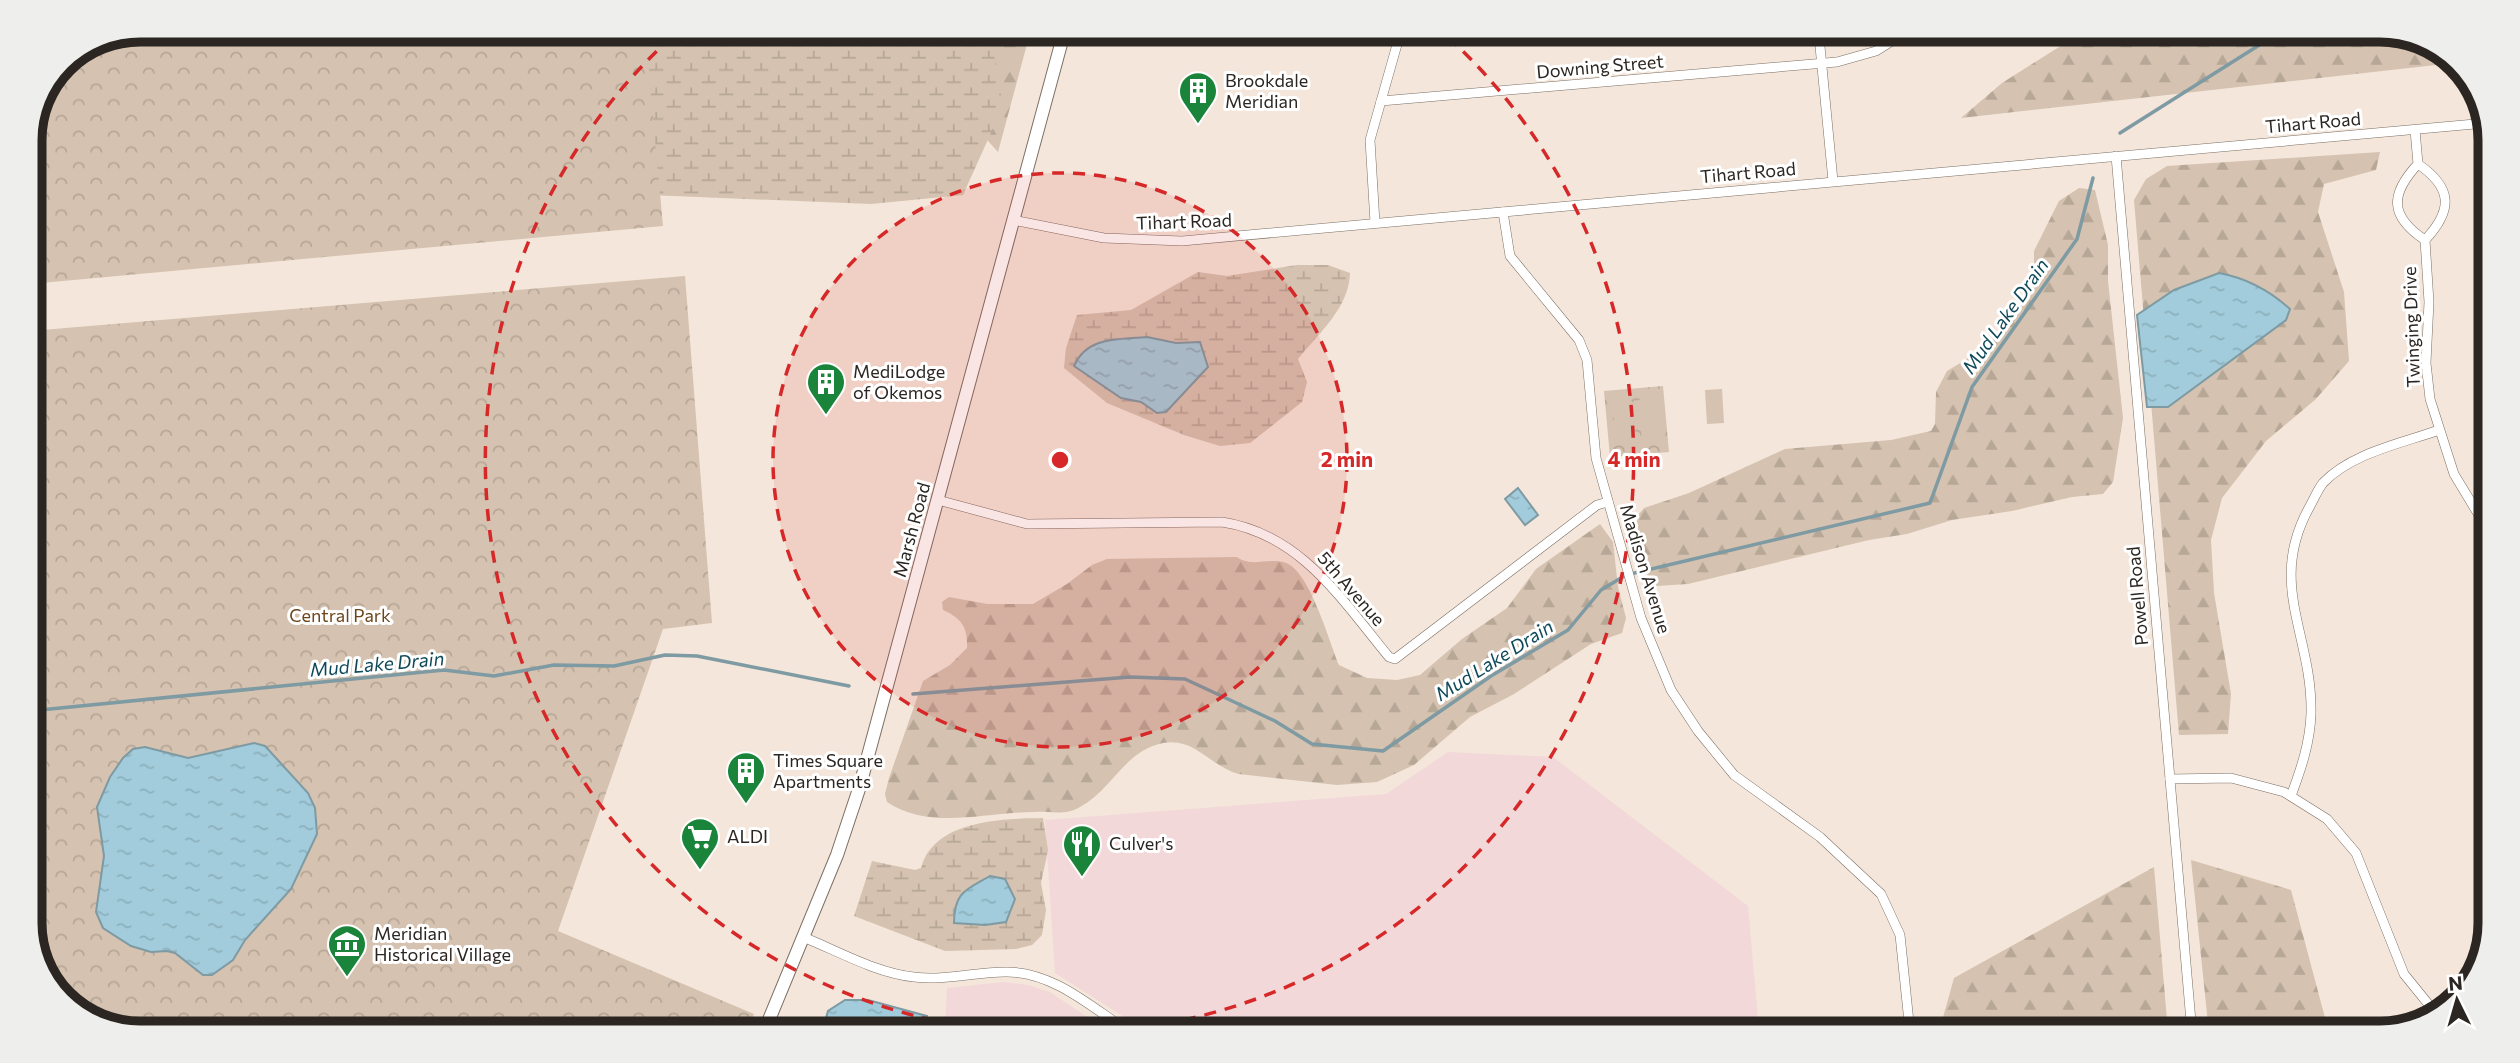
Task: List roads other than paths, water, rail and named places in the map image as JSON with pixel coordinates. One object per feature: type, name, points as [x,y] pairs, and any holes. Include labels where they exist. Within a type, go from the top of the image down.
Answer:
[{"type":"main road","name":"Marsh Road","points":[[768,1021],[837,855],[859,789],[1062,42]]},
{"type":"street","points":[[1375,223],[1370,149],[1398,42]]},
{"type":"street","points":[[1820,42],[1833,181]]},
{"type":"street","name":"Downing Street","points":[[1381,102],[1822,64],[1865,56],[1890,42]]},
{"type":"street","name":"Tihart Road","points":[[1013,220],[1104,238],[1155,241],[2476,124]]},
{"type":"street","points":[[2415,130],[2418,164],[2399,188],[2397,204],[2402,219],[2425,240],[2443,218],[2445,204],[2440,182],[2418,164]]},
{"type":"street","name":"Powell Road","points":[[2116,156],[2191,1021]]},
{"type":"street","name":"Madison Avenue","points":[[1503,212],[1510,256],[1579,340],[1587,360],[1596,458],[1653,650],[1671,690],[1716,754],[1755,793],[1820,837],[1856,869],[1887,904],[1902,947],[1909,1021]]},
{"type":"street","name":"Twinging Drive","points":[[2425,240],[2429,302],[2426,363],[2430,399],[2454,474],[2478,514]]},
{"type":"street","points":[[2291,796],[2305,759],[2311,714],[2308,664],[2291,599],[2289,571],[2303,519],[2323,483],[2355,461],[2440,430]]},
{"type":"street","name":"5th Avenue","points":[[938,500],[1027,524],[1222,522],[1250,527],[1276,538],[1301,555],[1389,657],[1395,659],[1597,505],[1608,502]]},
{"type":"street","points":[[2170,779],[2231,778],[2291,796],[2326,819],[2356,853],[2404,974],[2422,996]]},
{"type":"street","points":[[803,937],[889,971],[914,977],[1009,972],[1034,975],[1057,984],[1113,1021]]},
{"type":"water","points":[[2219,273],[2248,282],[2274,296],[2290,309],[2286,320],[2168,407],[2147,407],[2137,315],[2174,290]]},
{"type":"water","points":[[1147,337],[1176,343],[1200,342],[1208,367],[1166,412],[1157,413],[1141,402],[1121,398],[1074,366],[1080,356],[1095,344]]},
{"type":"water","points":[[1518,488],[1538,515],[1525,525],[1505,499]]},
{"type":"water","points":[[254,743],[265,746],[308,793],[315,808],[317,834],[291,889],[245,940],[233,960],[212,975],[203,975],[175,953],[151,952],[131,946],[103,928],[96,912],[104,856],[97,807],[110,777],[123,758],[133,749],[145,747],[188,758]]},
{"type":"water","points":[[990,876],[1005,879],[1015,899],[1006,922],[985,925],[954,923],[959,898],[968,889]]},
{"type":"water","points":[[845,1000],[868,1000],[927,1016],[926,1021],[825,1021],[828,1011]]},
{"type":"waterway","name":"Mud Lake Drain","points":[[2120,133],[2264,42]]},
{"type":"waterway","name":"Mud Lake Drain","points":[[913,694],[1130,677],[1185,679],[1275,721],[1312,744],[1383,751],[1491,676],[1568,630],[1601,590],[1626,575],[1930,503],[1972,387],[2077,239],[2093,178]]},
{"type":"waterway","name":"Mud Lake Drain","points":[[42,710],[444,670],[494,676],[554,665],[614,666],[665,655],[697,656],[849,686]]},
{"type":"place","name":"Brookdale Meridian","points":[[1198,125]]},
{"type":"place","name":"MediLodge of Okemos","points":[[826,416]]},
{"type":"place","name":"Times Square Apartments","points":[[746,805]]},
{"type":"place","name":"ALDI","points":[[700,871]]},
{"type":"place","name":"Culver's","points":[[1082,878]]},
{"type":"place","name":"Meridian Historical Village","points":[[347,978]]},
{"type":"park label","name":"Central Park","points":[[340,616]]}]
